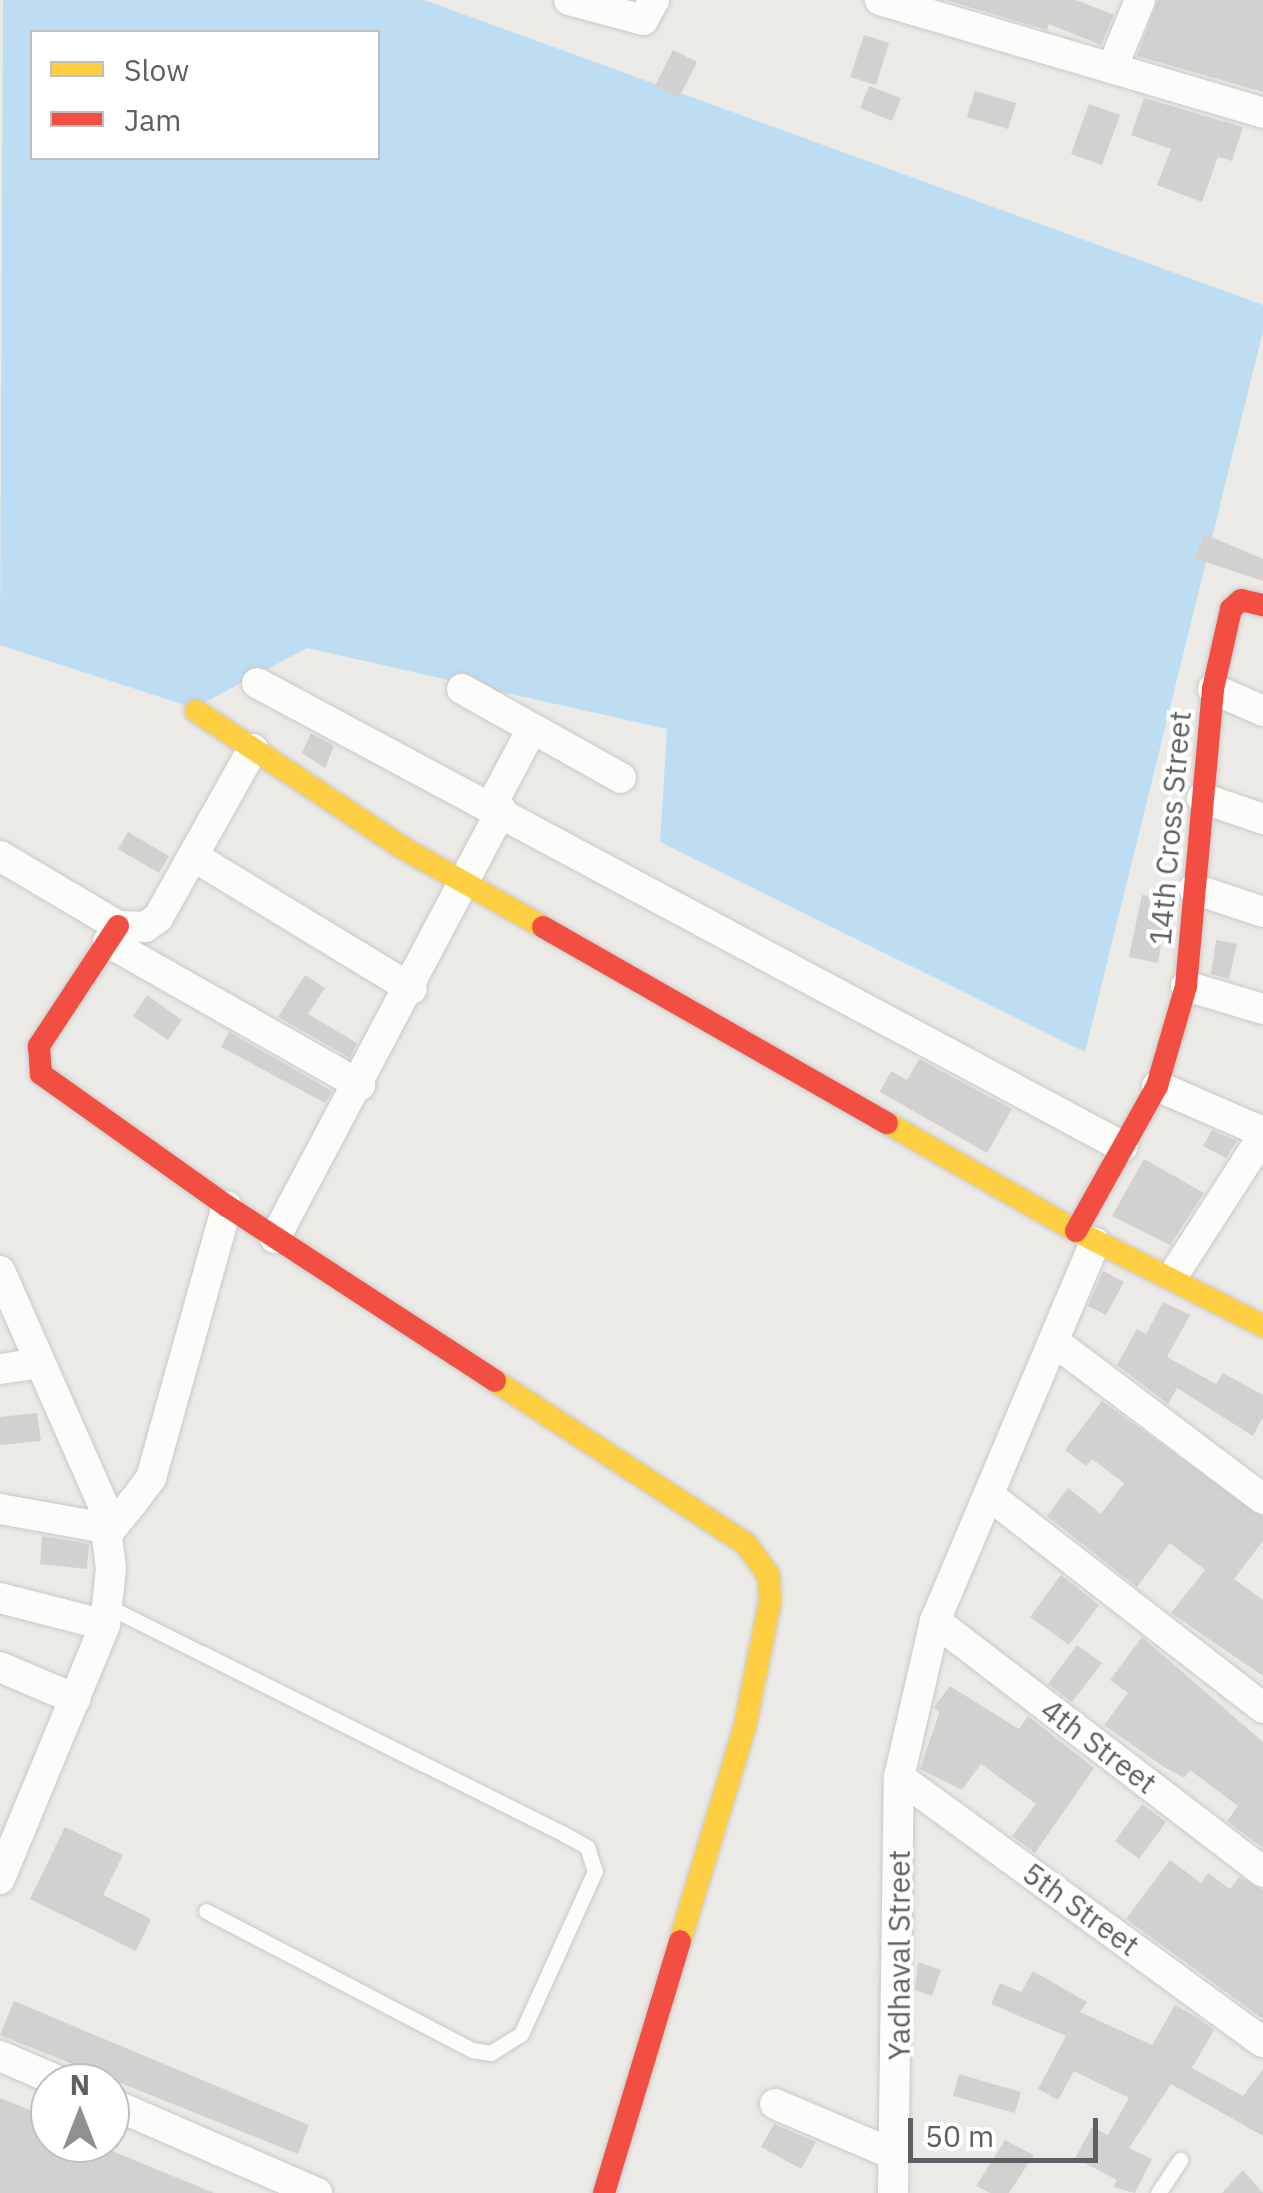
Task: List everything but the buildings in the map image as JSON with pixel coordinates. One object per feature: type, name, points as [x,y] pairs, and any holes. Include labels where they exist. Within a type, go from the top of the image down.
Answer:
[{"type":"street","points":[[569,0],[643,20],[654,0]]},
{"type":"street","points":[[880,0],[923,6],[1263,114]]},
{"type":"street","points":[[1113,66],[1140,0]]},
{"type":"street","name":"14th Cross Street","points":[[1085,1237],[1123,1147],[1157,1086],[1186,986],[1213,690],[1231,609],[1242,600],[1263,605]]},
{"type":"street","points":[[258,683],[497,807],[1123,1147]]},
{"type":"street","points":[[462,690],[621,778]]},
{"type":"street","points":[[1213,690],[1263,711]]},
{"type":"street","points":[[196,711],[466,884],[1085,1237],[1174,1276],[1263,1326]]},
{"type":"street","points":[[275,1238],[466,884],[532,728]]},
{"type":"street","points":[[253,749],[158,918],[113,934],[39,1046],[41,1074],[227,1206],[746,1544],[769,1576],[770,1602],[745,1726],[604,2193]]},
{"type":"street","points":[[1202,798],[1263,820]]},
{"type":"street","points":[[0,856],[113,934],[360,1085]]},
{"type":"street","points":[[193,856],[412,988]]},
{"type":"street","points":[[1194,889],[1263,912]]},
{"type":"street","points":[[1186,986],[1263,1010]]},
{"type":"street","points":[[1157,1086],[1263,1134],[1174,1276]]},
{"type":"street","points":[[111,1529],[151,1478],[227,1206]]},
{"type":"street","name":"Yadhaval Street","points":[[893,2193],[900,1777],[935,1621],[1056,1343],[1085,1237]]},
{"type":"street","points":[[0,1271],[111,1529],[106,1616],[74,1699],[8,1840],[0,1878]]},
{"type":"street","points":[[1056,1343],[1263,1499]]},
{"type":"street","points":[[0,1369],[40,1363]]},
{"type":"street","points":[[990,1496],[1263,1708]]},
{"type":"street","points":[[0,1509],[111,1529]]},
{"type":"street","points":[[0,1598],[106,1616]]},
{"type":"street","name":"4th Street","points":[[935,1621],[1263,1872]]},
{"type":"street","points":[[0,1667],[74,1699]]},
{"type":"street","name":"5th Street","points":[[900,1777],[1263,2042]]},
{"type":"street","points":[[0,2056],[30,2069]]},
{"type":"street","points":[[775,2104],[894,2155]]},
{"type":"street","points":[[130,2112],[317,2193]]},
{"type":"lane","points":[[106,1616],[562,1833],[594,1858],[595,1871],[521,2034],[491,2053],[472,2050],[206,1911]]},
{"type":"lane","points":[[1158,2193],[1180,2160]]},
{"type":"water","points":[[3,0],[424,0],[1263,305],[1263,331],[1085,1052],[660,842],[667,729],[307,648],[194,708],[0,645]]},
{"type":"traffic: slow","points":[[196,711],[403,848],[543,927]]},
{"type":"traffic: slow","points":[[887,1123],[1076,1231],[1263,1326]]},
{"type":"traffic: slow","points":[[495,1381],[746,1544],[769,1576],[770,1602],[745,1726],[680,1941]]},
{"type":"traffic: jam","points":[[1076,1231],[1157,1086],[1186,986],[1213,689],[1231,609],[1241,600],[1263,605]]},
{"type":"traffic: jam","points":[[118,926],[39,1046],[41,1074],[227,1206],[495,1381]]},
{"type":"traffic: jam","points":[[543,927],[887,1123]]},
{"type":"traffic: jam","points":[[604,2193],[680,1941]]}]
